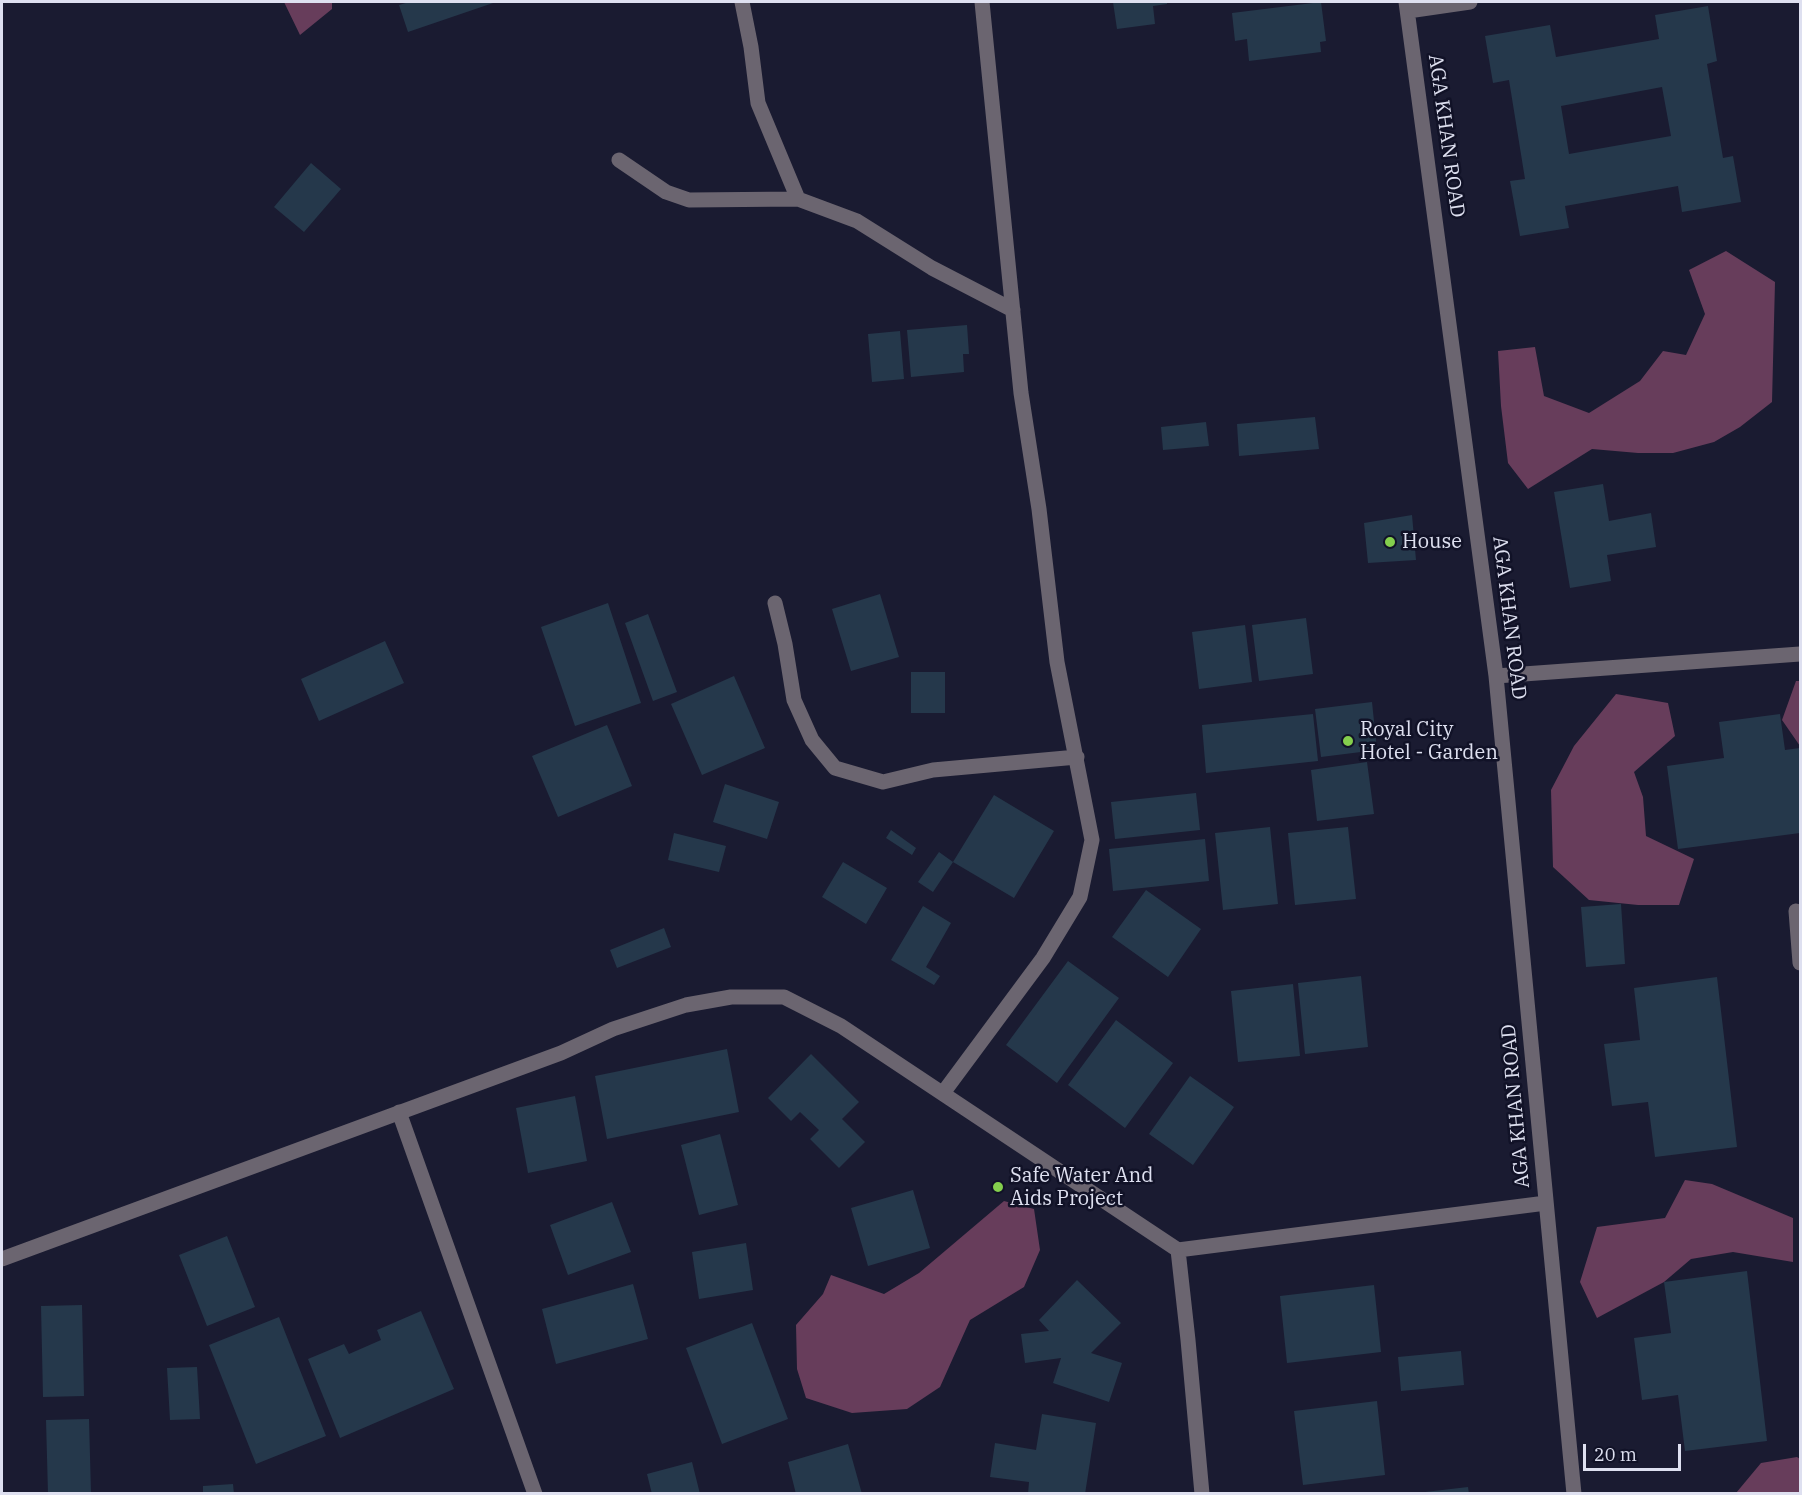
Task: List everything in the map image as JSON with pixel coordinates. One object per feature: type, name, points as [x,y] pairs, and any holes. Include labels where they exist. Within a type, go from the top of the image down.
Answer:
[{"type":"street","points":[[742,2],[751,47],[758,103],[798,199]]},
{"type":"street","points":[[943,1093],[1042,958],[1080,897],[1092,840],[1057,662],[1039,509],[1021,393],[982,2]]},
{"type":"street","points":[[1407,6],[1470,2]]},
{"type":"street","name":"AGA KHAN ROAD","points":[[1407,6],[1496,676],[1574,1494]]},
{"type":"street","points":[[619,160],[666,192],[689,200],[798,199],[857,221],[932,268],[1013,310]]},
{"type":"street","points":[[775,603],[785,644],[794,700],[812,740],[835,768],[883,782],[933,770],[1077,757]]},
{"type":"street","points":[[1496,676],[1800,654]]},
{"type":"street","points":[[1796,911],[1800,963]]},
{"type":"street","points":[[2,1259],[561,1053],[613,1029],[686,1005],[730,997],[784,997],[841,1026],[1178,1250],[1546,1203]]},
{"type":"street","points":[[399,1112],[535,1494]]},
{"type":"street","points":[[1178,1250],[1202,1494]]},
{"type":"shaded area","points":[[284,2],[332,2],[332,9],[300,35]]},
{"type":"shaded area","points":[[1726,251],[1775,282],[1772,402],[1740,427],[1714,442],[1673,453],[1592,449],[1528,489],[1508,463],[1501,406],[1498,351],[1535,347],[1544,396],[1589,413],[1640,381],[1663,351],[1686,355],[1705,314],[1689,270]]},
{"type":"shaded area","points":[[1796,681],[1800,681],[1800,746],[1782,720]]},
{"type":"shaded area","points":[[1616,694],[1668,703],[1675,736],[1634,772],[1643,797],[1646,836],[1694,859],[1679,905],[1638,905],[1589,900],[1553,867],[1551,790],[1574,746]]},
{"type":"shaded area","points":[[1685,1180],[1712,1184],[1793,1218],[1793,1262],[1733,1252],[1691,1259],[1664,1282],[1597,1318],[1580,1282],[1597,1227],[1665,1218]]},
{"type":"shaded area","points":[[1004,1201],[1034,1209],[1040,1250],[1024,1287],[970,1320],[940,1387],[907,1409],[852,1413],[806,1398],[797,1369],[796,1325],[823,1294],[831,1275],[884,1294],[919,1273]]},
{"type":"shaded area","points":[[1797,1457],[1800,1459],[1800,1493],[1736,1493],[1761,1463]]},
{"type":"building","points":[[409,2],[496,2],[408,32],[399,5]]},
{"type":"building","points":[[1113,2],[1167,2],[1167,4],[1153,6],[1155,24],[1117,29]]},
{"type":"building","points":[[1321,2],[1326,41],[1320,42],[1321,52],[1249,61],[1247,39],[1235,41],[1232,13]]},
{"type":"building","points":[[1708,6],[1717,61],[1707,64],[1723,158],[1733,156],[1741,202],[1682,212],[1678,186],[1565,206],[1569,228],[1520,236],[1510,181],[1525,179],[1509,80],[1493,83],[1485,36],[1550,25],[1556,57],[1659,39],[1655,15]],"holes":[[[1662,87],[1671,136],[1569,154],[1561,106]]]},
{"type":"building","points":[[311,163],[341,189],[304,232],[274,207]]},
{"type":"building","points":[[967,325],[969,354],[963,354],[964,372],[911,377],[907,330]]},
{"type":"building","points":[[900,331],[904,379],[872,382],[868,334]]},
{"type":"building","points":[[1315,417],[1319,449],[1239,456],[1237,424]]},
{"type":"building","points":[[1206,422],[1209,446],[1163,450],[1161,427]]},
{"type":"building","points":[[1603,484],[1609,521],[1651,513],[1656,547],[1607,555],[1611,581],[1570,588],[1554,492]]},
{"type":"building","name":"House","points":[[1412,515],[1416,560],[1368,563],[1364,523]]},
{"type":"building","points":[[880,594],[899,657],[851,671],[832,609]]},
{"type":"building","points":[[608,603],[641,703],[575,726],[541,627]]},
{"type":"building","points":[[648,614],[677,692],[653,701],[625,623]]},
{"type":"building","points":[[1306,618],[1313,674],[1259,681],[1252,625]]},
{"type":"building","points":[[1245,625],[1252,682],[1199,689],[1192,632]]},
{"type":"building","points":[[385,641],[404,683],[319,721],[301,679]]},
{"type":"building","points":[[911,672],[945,672],[945,713],[911,713]]},
{"type":"building","points":[[734,676],[765,748],[702,775],[671,704]]},
{"type":"building","points":[[1372,702],[1377,750],[1321,757],[1315,709]]},
{"type":"building","points":[[1313,714],[1318,761],[1206,773],[1202,725]]},
{"type":"building","points":[[1780,714],[1785,750],[1800,748],[1800,833],[1678,849],[1667,766],[1724,758],[1719,722]]},
{"type":"building","points":[[607,725],[632,786],[558,817],[532,756]]},
{"type":"building","points":[[1367,762],[1374,814],[1317,821],[1311,770]]},
{"type":"building","points":[[725,784],[779,802],[767,839],[713,822]]},
{"type":"building","points":[[1196,793],[1200,830],[1115,839],[1111,802]]},
{"type":"building","points":[[994,795],[1054,831],[1014,898],[953,862]]},
{"type":"building","points":[[1270,827],[1278,904],[1223,910],[1215,833]]},
{"type":"building","points":[[1348,827],[1356,899],[1295,905],[1288,833]]},
{"type":"building","points":[[891,830],[916,848],[912,855],[886,838]]},
{"type":"building","points":[[674,833],[726,846],[719,872],[668,860]]},
{"type":"building","points":[[1205,839],[1209,881],[1113,891],[1109,849]]},
{"type":"building","points":[[939,852],[953,862],[933,892],[918,882]]},
{"type":"building","points":[[843,862],[887,888],[866,924],[822,897]]},
{"type":"building","points":[[1146,890],[1201,929],[1168,977],[1112,937]]},
{"type":"building","points":[[1621,904],[1625,964],[1586,967],[1581,907]]},
{"type":"building","points":[[923,906],[951,923],[926,967],[940,976],[934,985],[891,960]]},
{"type":"building","points":[[664,928],[671,947],[617,968],[610,950]]},
{"type":"building","points":[[1068,961],[1119,998],[1057,1083],[1006,1045]]},
{"type":"building","points":[[1361,976],[1368,1047],[1305,1054],[1298,983]]},
{"type":"building","points":[[1717,977],[1737,1147],[1655,1157],[1648,1102],[1612,1106],[1604,1044],[1640,1040],[1634,988]]},
{"type":"building","points":[[1293,984],[1300,1056],[1238,1062],[1231,991]]},
{"type":"building","points":[[1116,1020],[1173,1063],[1125,1128],[1068,1085]]},
{"type":"building","points":[[727,1049],[739,1112],[607,1139],[595,1076]]},
{"type":"building","points":[[811,1054],[859,1102],[842,1119],[865,1142],[839,1168],[810,1139],[819,1130],[800,1112],[791,1121],[768,1098]]},
{"type":"building","points":[[1190,1076],[1234,1107],[1193,1165],[1149,1134]]},
{"type":"building","points":[[575,1096],[587,1161],[528,1173],[516,1108]]},
{"type":"building","points":[[720,1134],[738,1205],[699,1215],[681,1145]]},
{"type":"building","points":[[913,1190],[930,1248],[868,1266],[851,1208]]},
{"type":"building","points":[[612,1202],[631,1252],[568,1275],[550,1225]]},
{"type":"building","points":[[227,1236],[255,1307],[207,1326],[179,1255]]},
{"type":"building","points":[[746,1243],[753,1290],[699,1299],[692,1252]]},
{"type":"building","points":[[1747,1271],[1767,1441],[1685,1451],[1678,1395],[1642,1400],[1634,1338],[1671,1333],[1664,1282]]},
{"type":"building","points":[[1077,1280],[1121,1323],[1091,1353],[1122,1363],[1109,1402],[1053,1383],[1061,1358],[1025,1363],[1021,1334],[1049,1331],[1039,1320]]},
{"type":"building","points":[[633,1284],[648,1339],[556,1364],[542,1309]]},
{"type":"building","points":[[1374,1285],[1381,1352],[1287,1363],[1280,1296]]},
{"type":"building","points":[[82,1305],[84,1396],[43,1397],[41,1306]]},
{"type":"building","points":[[421,1311],[454,1389],[340,1438],[308,1359],[344,1344],[349,1354],[381,1340],[377,1330]]},
{"type":"building","points":[[279,1317],[326,1436],[256,1464],[209,1345]]},
{"type":"building","points":[[752,1323],[788,1419],[722,1444],[686,1348]]},
{"type":"building","points":[[1461,1351],[1464,1385],[1401,1391],[1398,1357]]},
{"type":"building","points":[[197,1367],[200,1419],[170,1420],[167,1368]]},
{"type":"building","points":[[1377,1401],[1385,1475],[1303,1485],[1294,1411]]},
{"type":"building","points":[[1042,1414],[1096,1423],[1085,1494],[1028,1494],[1029,1482],[990,1477],[995,1443],[1036,1450]]},
{"type":"building","points":[[89,1419],[91,1494],[48,1494],[46,1420]]},
{"type":"building","points":[[848,1444],[862,1494],[796,1494],[788,1462]]},
{"type":"building","points":[[692,1462],[700,1494],[652,1494],[647,1474]]},
{"type":"building","points":[[233,1484],[234,1494],[203,1494],[203,1486]]},
{"type":"building","points":[[1468,1487],[1469,1494],[1425,1494],[1425,1492]]},
{"type":"place","name":"House","points":[[1390,542]]},
{"type":"place","name":"Royal City Hotel - Garden","points":[[1348,741]]},
{"type":"place","name":"Safe Water And Aids Project","points":[[998,1187]]}]
